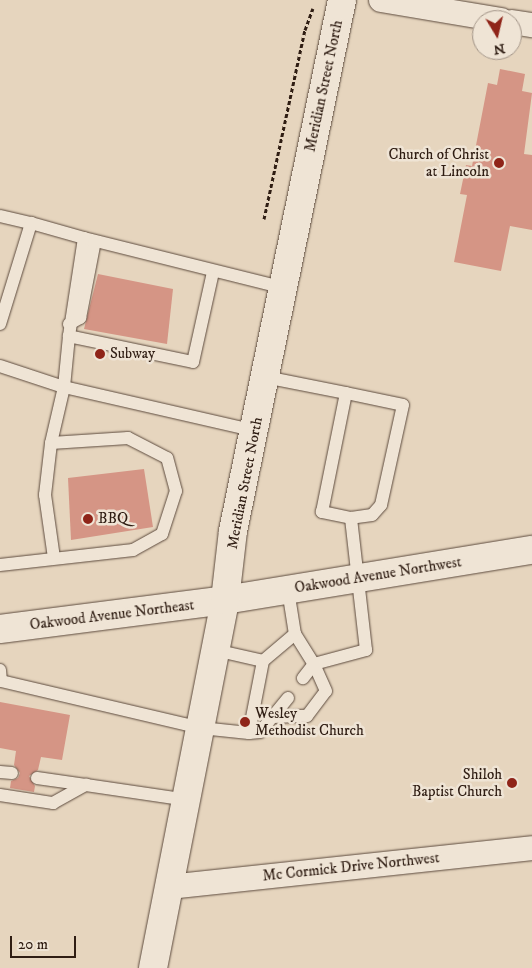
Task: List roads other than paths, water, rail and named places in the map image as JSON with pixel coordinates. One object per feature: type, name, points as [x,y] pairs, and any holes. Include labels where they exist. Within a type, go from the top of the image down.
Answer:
[{"type":"street","name":"Meridian Street North","points":[[154,968],[188,800],[225,600],[233,532],[256,431],[281,287],[342,0]]},
{"type":"street","points":[[381,0],[472,15]]},
{"type":"street","name":"Oakwood Avenue Northwest","points":[[225,600],[532,550]]},
{"type":"street","name":"Oakwood Avenue Northeast","points":[[0,629],[225,600]]},
{"type":"street","name":"Mc Cormick Drive Northwest","points":[[169,887],[532,848]]},
{"type":"lane","points":[[0,216],[213,272],[281,287]]},
{"type":"lane","points":[[0,324],[31,223]]},
{"type":"lane","points":[[54,558],[45,495],[51,443],[64,387],[69,330],[80,318],[90,240]]},
{"type":"lane","points":[[69,330],[193,362],[213,272]]},
{"type":"lane","points":[[0,366],[64,387],[256,431]]},
{"type":"lane","points":[[265,377],[346,393],[403,405],[381,505],[372,515],[351,518],[322,512],[346,393]]},
{"type":"lane","points":[[0,564],[133,550],[162,534],[176,491],[167,458],[128,438],[51,443]]},
{"type":"lane","points":[[303,678],[314,664],[366,650],[351,518]]},
{"type":"lane","points":[[273,717],[307,716],[326,691],[314,664],[295,634],[288,590]]},
{"type":"lane","points":[[249,734],[263,661],[295,634]]},
{"type":"lane","points":[[215,650],[263,661]]},
{"type":"lane","points":[[0,678],[200,728],[249,734],[260,732],[288,698]]},
{"type":"lane","points":[[37,778],[188,800]]},
{"type":"lane","points":[[0,795],[52,803],[86,785]]},
{"type":"place","name":"Church of Christ at Lincoln","points":[[499,163]]},
{"type":"place","name":"Subway","points":[[100,354]]},
{"type":"place","name":"BBQ","points":[[88,519]]},
{"type":"place","name":"Wesley Methodist Church","points":[[245,722]]},
{"type":"place","name":"Shiloh Baptist Church","points":[[512,783]]}]
